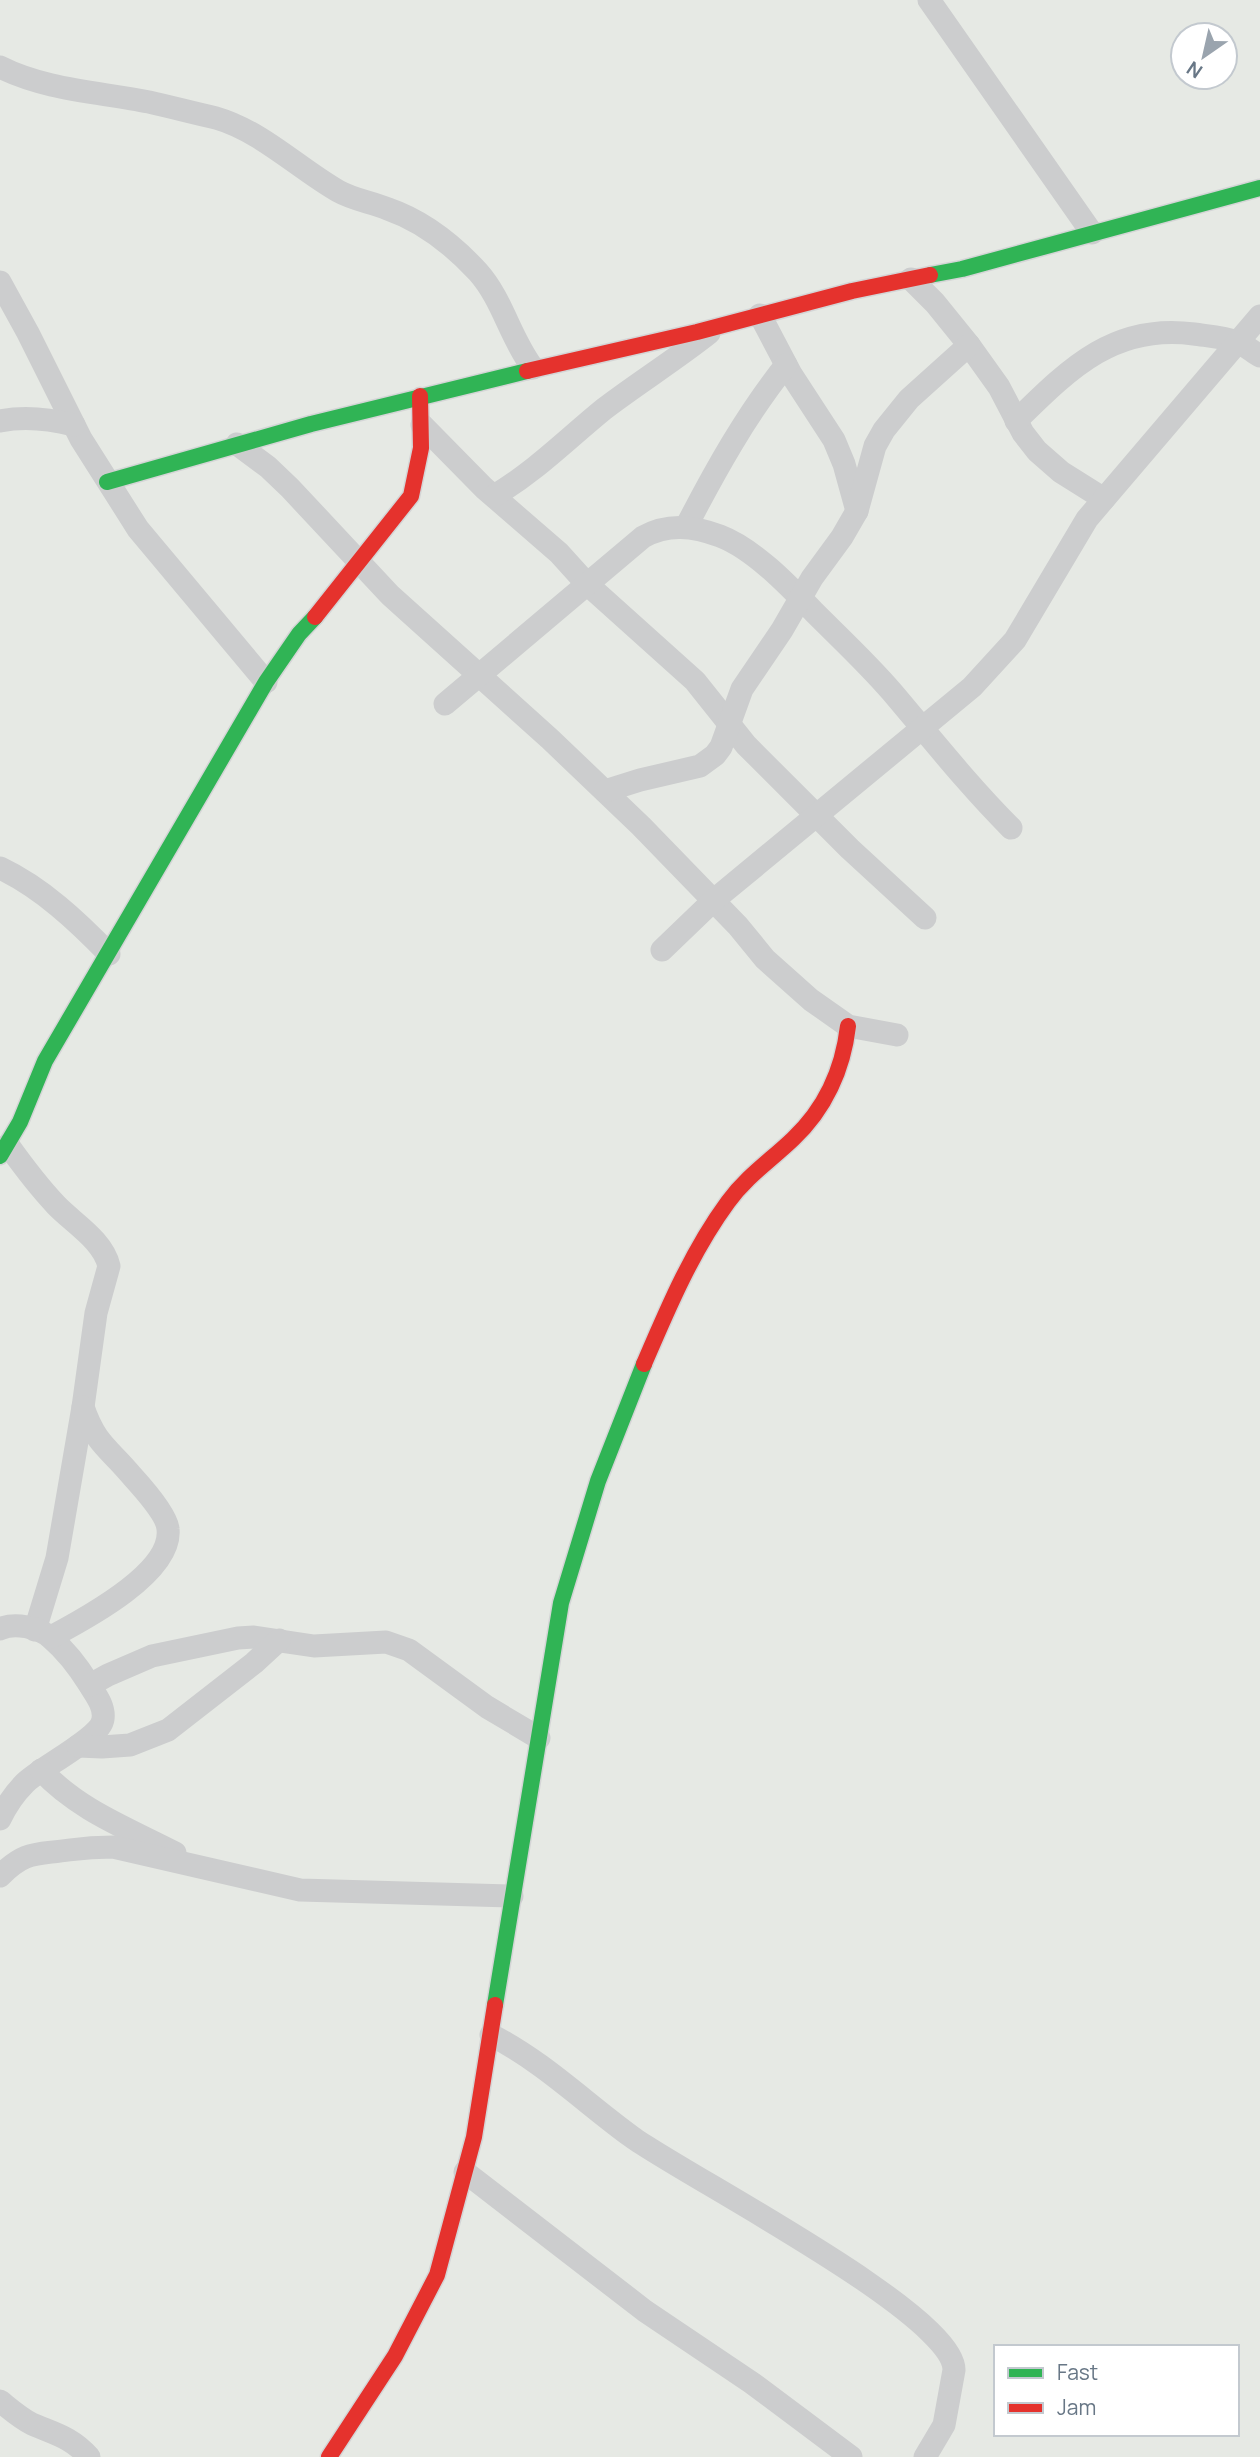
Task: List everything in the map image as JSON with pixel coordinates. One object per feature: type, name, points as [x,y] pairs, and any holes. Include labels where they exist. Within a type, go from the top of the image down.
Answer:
[{"type":"street","points":[[929,0],[1092,233]]},
{"type":"street","points":[[0,67],[27,78],[219,119],[246,130],[341,192],[403,215],[459,253],[480,274],[492,290],[520,352],[533,368]]},
{"type":"street","points":[[107,482],[237,444],[420,396],[717,327],[852,291],[962,269],[1260,188]]},
{"type":"street","points":[[911,279],[936,303],[969,345],[999,387],[1016,421],[1037,451],[1076,483],[1104,499]]},
{"type":"street","points":[[0,282],[74,425],[138,529],[266,682]]},
{"type":"street","points":[[760,315],[786,365],[834,440],[844,464],[857,511]]},
{"type":"street","points":[[662,950],[713,900],[972,687],[1015,640],[1087,519],[1260,316]]},
{"type":"street","points":[[494,496],[524,477],[605,409],[677,359],[717,327]]},
{"type":"street","points":[[1016,421],[1075,366],[1123,340],[1145,333],[1173,331],[1237,342],[1260,356]]},
{"type":"street","points":[[605,791],[700,766],[715,755],[742,689],[857,511],[876,446],[884,430],[909,399],[969,345]]},
{"type":"street","points":[[686,527],[766,389],[786,365]]},
{"type":"street","points":[[43,1633],[83,1407],[96,1313],[109,1271],[107,1259],[95,1242],[4,1150],[23,1117],[45,1061],[266,682],[299,634],[330,602],[411,496],[421,448],[420,396]]},
{"type":"street","points":[[0,421],[18,418],[74,425]]},
{"type":"street","points":[[422,425],[494,496],[559,553],[587,584],[695,681],[755,755],[925,918]]},
{"type":"street","points":[[237,444],[268,467],[290,488],[390,595],[605,791],[713,900],[765,959],[811,1000],[848,1027],[897,1035]]},
{"type":"street","points":[[444,704],[643,537],[656,529],[686,527],[721,536],[781,579],[891,690],[984,801],[1011,828]]},
{"type":"street","points":[[0,868],[43,894],[108,954]]},
{"type":"street","points":[[329,2457],[395,2356],[437,2275],[474,2137],[561,1604],[609,1451],[687,1269],[722,1209],[754,1171],[796,1137],[822,1104],[840,1069],[848,1027]]},
{"type":"street","points":[[43,1633],[113,1602],[139,1581],[162,1552],[169,1529],[141,1486],[99,1442],[83,1407]]},
{"type":"street","points":[[0,1629],[12,1625],[43,1633],[90,1685],[100,1702],[103,1719],[97,1732],[26,1782],[11,1798],[0,1819]]},
{"type":"street","points":[[90,1685],[152,1657],[238,1637],[314,1646],[386,1642],[409,1650],[487,1707],[539,1738]]},
{"type":"street","points":[[78,1746],[130,1745],[168,1730],[254,1663],[279,1640]]},
{"type":"street","points":[[41,1770],[61,1791],[85,1807],[202,1868]]},
{"type":"street","points":[[0,1876],[11,1865],[34,1853],[113,1847],[300,1890],[512,1896]]},
{"type":"street","points":[[491,2035],[535,2060],[634,2138],[812,2245],[868,2283],[936,2337],[954,2361],[954,2370],[944,2425],[925,2457]]},
{"type":"street","points":[[465,2172],[645,2311],[752,2383],[851,2457]]},
{"type":"street","points":[[0,2401],[32,2424],[64,2436],[89,2457]]},
{"type":"shaded area","points":[[0,0],[1260,0],[1260,2457],[0,2457]]},
{"type":"traffic: fast","points":[[930,275],[962,269],[1260,188]]},
{"type":"traffic: fast","points":[[107,482],[311,424],[527,371]]},
{"type":"traffic: fast","points":[[0,1156],[20,1122],[45,1061],[266,682],[299,634],[315,617]]},
{"type":"traffic: fast","points":[[495,2005],[561,1603],[598,1481],[644,1364]]},
{"type":"traffic: jam","points":[[527,371],[697,332],[852,291],[930,275]]},
{"type":"traffic: jam","points":[[315,617],[411,496],[421,448],[420,396]]},
{"type":"traffic: jam","points":[[644,1364],[682,1280],[715,1221],[743,1184],[793,1139],[823,1101],[837,1073],[848,1026]]},
{"type":"traffic: jam","points":[[329,2457],[395,2356],[437,2275],[474,2137],[495,2005]]}]
